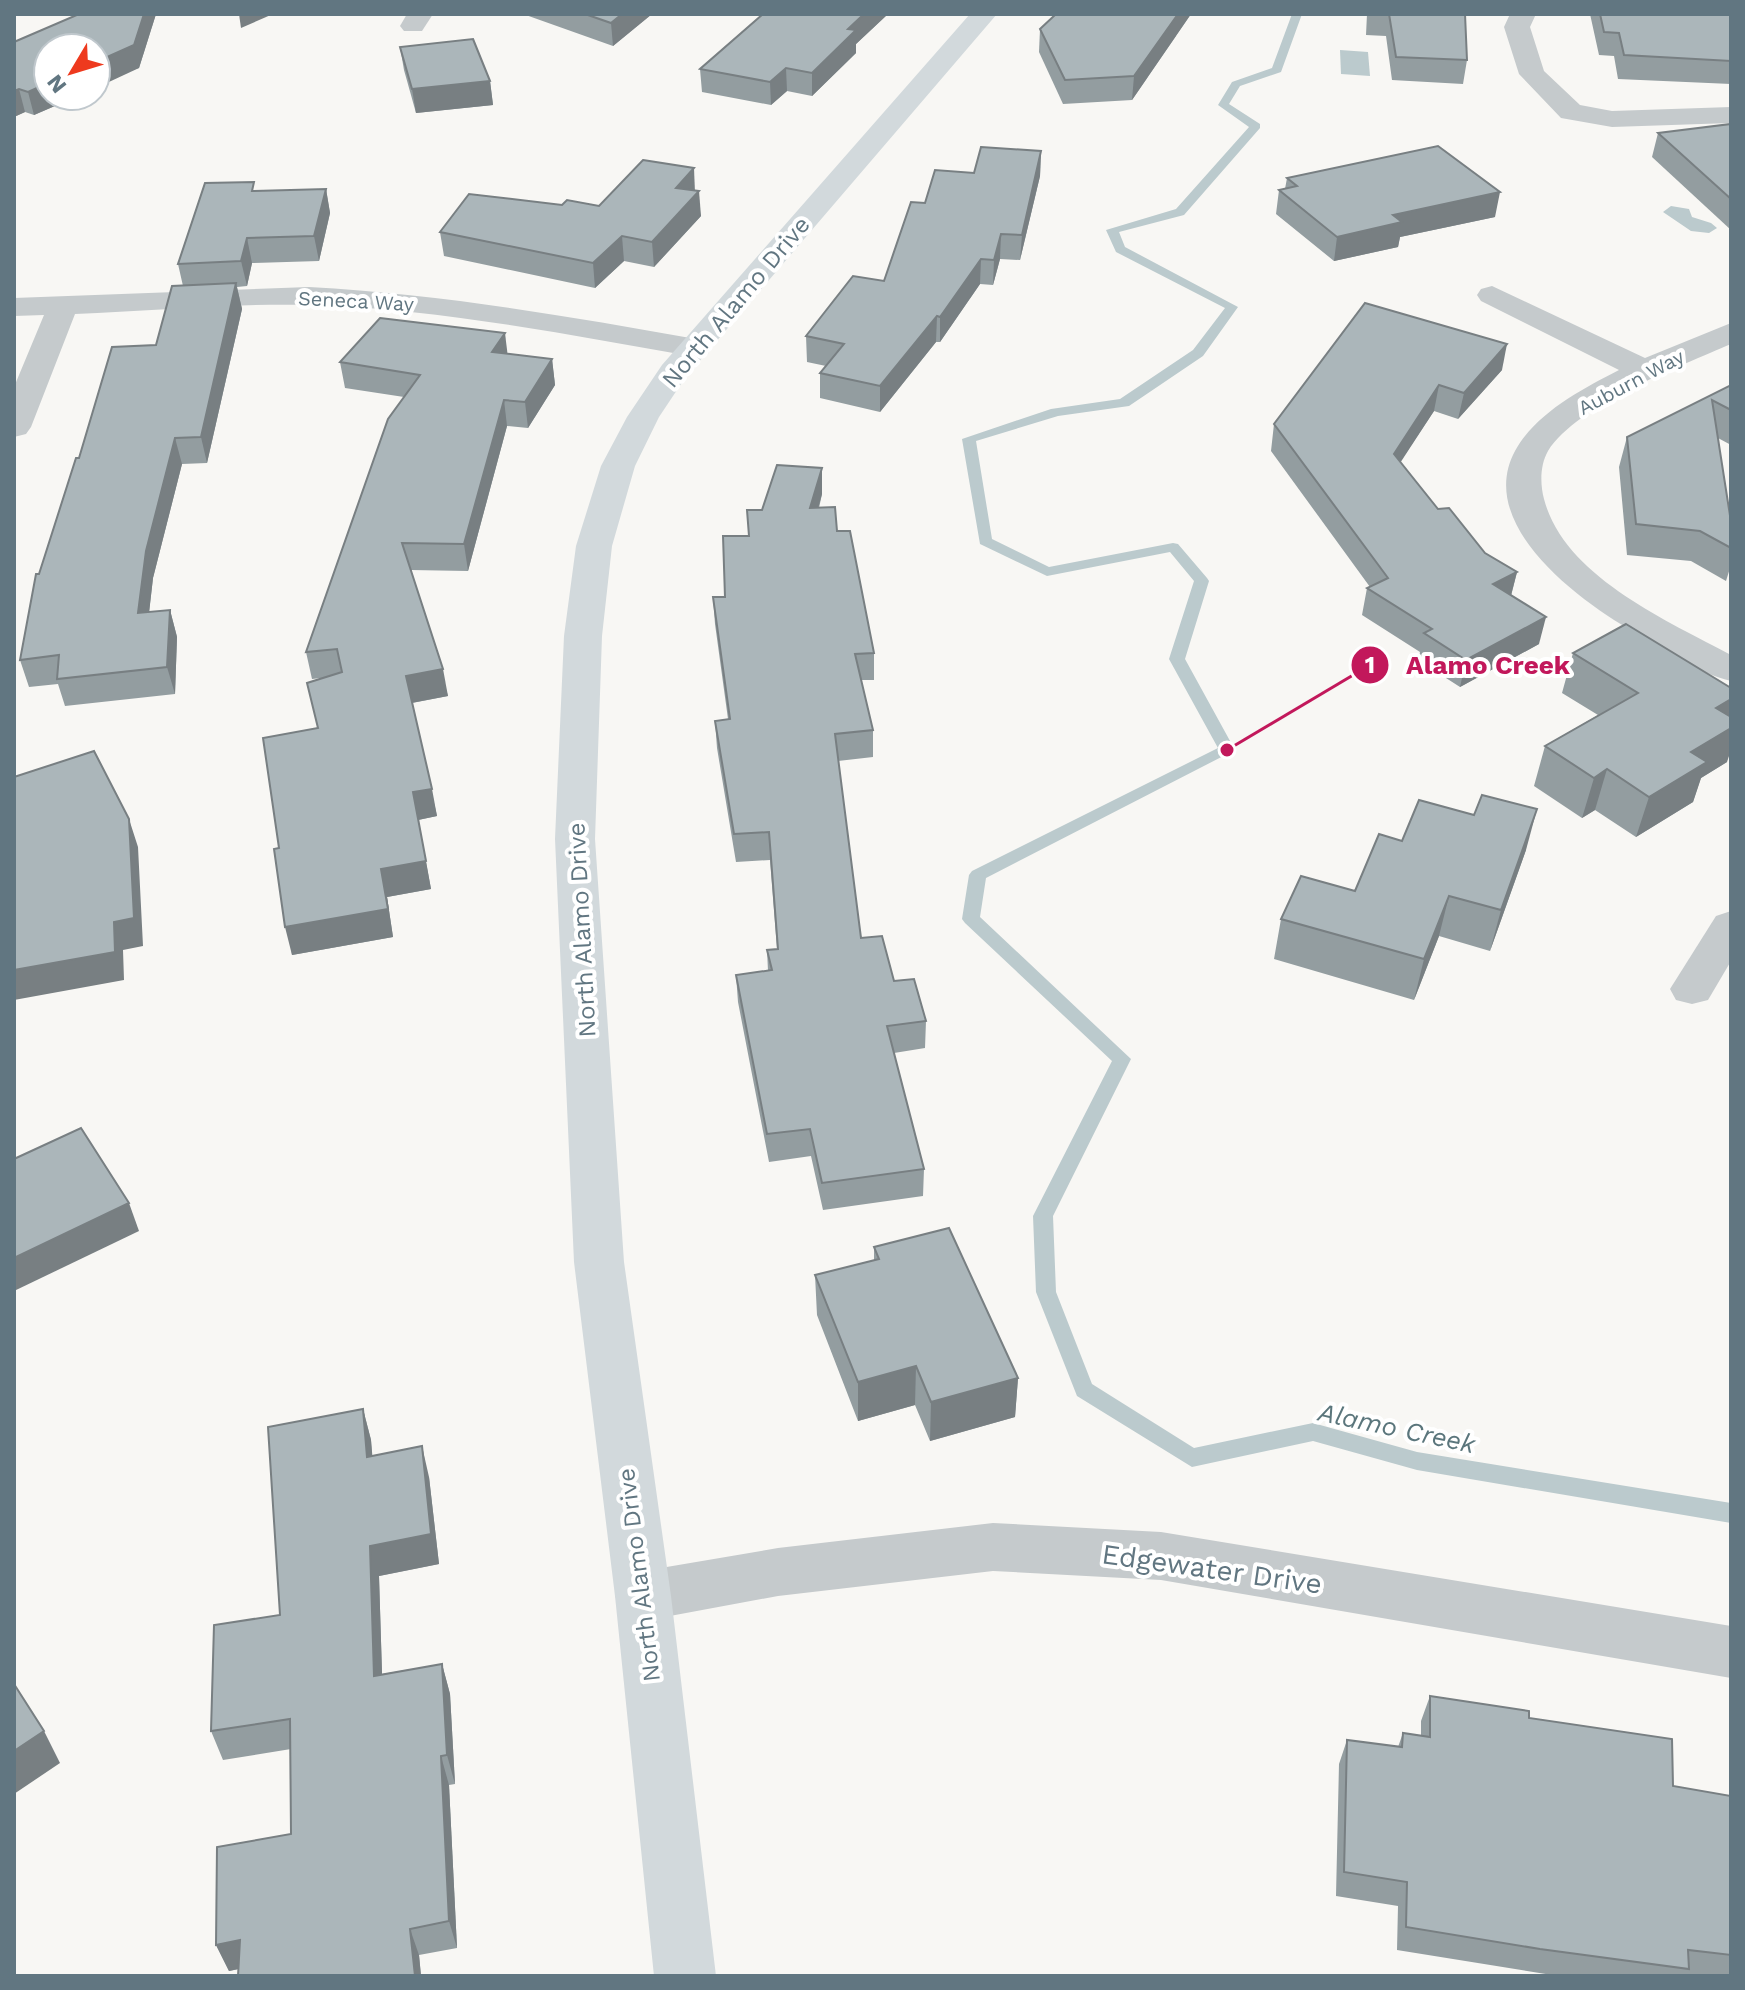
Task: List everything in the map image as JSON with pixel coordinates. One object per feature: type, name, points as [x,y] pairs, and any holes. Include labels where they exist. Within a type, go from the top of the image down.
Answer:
[{"type":"street","name":"North Alamo Drive","points":[[685,1976],[643,1596],[599,1262],[575,839],[583,636],[592,561],[618,466],[643,417],[673,372],[984,14]]},
{"type":"street","points":[[1523,14],[1517,27],[1532,74],[1571,112],[1612,119],[1731,115]]},
{"type":"street","points":[[1492,295],[1646,371]]},
{"type":"street","name":"Seneca Way","points":[[14,307],[309,296],[395,301],[500,314],[696,348]]},
{"type":"street","points":[[14,427],[63,305]]},
{"type":"street","name":"Auburn Way","points":[[1731,332],[1592,399],[1554,426],[1534,445],[1523,474],[1525,505],[1541,537],[1566,566],[1601,594],[1731,670]]},
{"type":"street","points":[[1692,989],[1731,926]]},
{"type":"street","name":"Edgewater Drive","points":[[643,1596],[778,1572],[993,1547],[1161,1556],[1731,1652]]},
{"type":"shaded area","points":[[1340,50],[1368,52],[1370,76],[1341,74]]},
{"type":"shaded area","points":[[1671,206],[1689,209],[1692,217],[1717,228],[1709,233],[1691,231],[1663,212]]},
{"type":"building","points":[[79,14],[144,14],[134,45],[112,55],[112,32],[37,32]]},
{"type":"building","points":[[585,14],[622,14],[611,23]]},
{"type":"building","points":[[763,14],[864,14],[848,29],[856,30],[812,73],[786,68],[770,82],[700,69]]},
{"type":"building","points":[[1056,14],[1178,14],[1134,76],[1065,80],[1040,29]]},
{"type":"building","points":[[1389,14],[1465,14],[1467,60],[1396,57]]},
{"type":"building","points":[[1600,14],[1731,14],[1731,61],[1624,55],[1619,33],[1604,32]]},
{"type":"building","points":[[32,34],[32,90],[28,92],[14,91],[14,42]]},
{"type":"building","points":[[473,39],[490,81],[412,89],[400,47]]},
{"type":"building","points":[[1731,124],[1731,199],[1658,133]]},
{"type":"building","points":[[1438,146],[1500,192],[1393,215],[1402,222],[1337,237],[1279,190],[1297,186],[1287,178]]},
{"type":"building","points":[[981,147],[1041,151],[1022,235],[1001,234],[994,260],[981,259],[940,317],[937,316],[880,386],[820,373],[844,344],[806,336],[853,276],[884,281],[911,202],[925,203],[935,170],[974,173]]},
{"type":"building","points":[[643,160],[694,168],[676,188],[699,191],[652,242],[622,236],[593,263],[440,232],[469,194],[562,205],[567,200],[599,206]]},
{"type":"building","points":[[254,182],[252,191],[326,189],[314,236],[247,238],[241,261],[178,264],[205,183]]},
{"type":"building","points":[[236,283],[201,437],[175,438],[146,551],[138,613],[170,610],[167,667],[57,679],[59,655],[20,660],[36,574],[39,574],[76,458],[79,458],[112,347],[156,345],[172,286]]},
{"type":"building","points":[[1365,303],[1507,344],[1464,393],[1439,385],[1394,454],[1438,509],[1449,508],[1485,553],[1517,572],[1493,584],[1546,617],[1466,660],[1424,633],[1432,629],[1367,588],[1388,578],[1274,424]]},
{"type":"building","points":[[380,318],[505,333],[492,352],[552,359],[525,402],[504,400],[464,544],[402,543],[443,669],[406,676],[432,789],[413,792],[426,861],[381,869],[388,909],[285,927],[274,849],[279,848],[263,738],[318,728],[307,683],[342,672],[337,649],[306,652],[388,419],[420,375],[340,362]]},
{"type":"building","points":[[1731,385],[1731,410],[1712,400],[1731,522],[1731,548],[1700,531],[1636,524],[1627,437]]},
{"type":"building","points":[[777,465],[822,468],[810,508],[835,507],[837,531],[850,531],[874,653],[855,654],[873,730],[835,734],[861,938],[882,936],[894,981],[914,979],[926,1021],[887,1026],[924,1169],[822,1183],[810,1129],[767,1134],[736,975],[772,970],[767,950],[778,949],[769,832],[734,834],[715,721],[730,719],[713,597],[725,597],[723,536],[749,536],[747,510],[762,510]]},
{"type":"building","points":[[1626,624],[1731,688],[1731,699],[1716,708],[1731,717],[1731,728],[1691,752],[1707,762],[1649,797],[1607,769],[1594,778],[1545,746],[1638,693],[1573,653]]},
{"type":"building","points":[[94,751],[129,819],[134,918],[114,922],[115,952],[14,970],[14,777]]},
{"type":"building","points":[[1482,795],[1537,809],[1501,910],[1449,896],[1424,959],[1281,919],[1301,876],[1355,891],[1379,834],[1402,841],[1419,800],[1474,815]]},
{"type":"building","points":[[81,1128],[129,1203],[14,1258],[14,1159]]},
{"type":"building","points":[[949,1228],[1018,1378],[931,1402],[916,1366],[858,1382],[815,1275],[879,1259],[874,1247]]},
{"type":"building","points":[[363,1409],[367,1457],[422,1446],[431,1534],[370,1546],[374,1676],[442,1664],[447,1755],[441,1756],[449,1921],[410,1929],[415,1976],[238,1976],[240,1940],[216,1945],[217,1847],[291,1834],[290,1719],[211,1731],[214,1625],[280,1615],[268,1427]]},
{"type":"building","points":[[14,1684],[44,1731],[14,1751]]},
{"type":"building","points":[[1430,1696],[1529,1711],[1529,1718],[1672,1739],[1673,1786],[1731,1796],[1731,1955],[1688,1950],[1689,1969],[1406,1927],[1407,1882],[1344,1872],[1347,1740],[1402,1747],[1403,1733],[1430,1737]]},
{"type":"waterway","name":"Alamo Creek","points":[[1297,14],[1277,70],[1236,84],[1223,105],[1256,126],[1180,212],[1112,230],[1120,249],[1232,307],[1198,353],[1124,403],[1056,412],[969,439],[985,541],[1047,572],[1173,547],[1202,581],[1177,659],[1227,750],[978,875],[971,919],[1122,1059],[1043,1216],[1046,1292],[1084,1390],[1192,1458],[1313,1432],[1417,1461],[1731,1513]]},
{"type":"place","name":"Alamo Creek","points":[[1227,750]]}]
